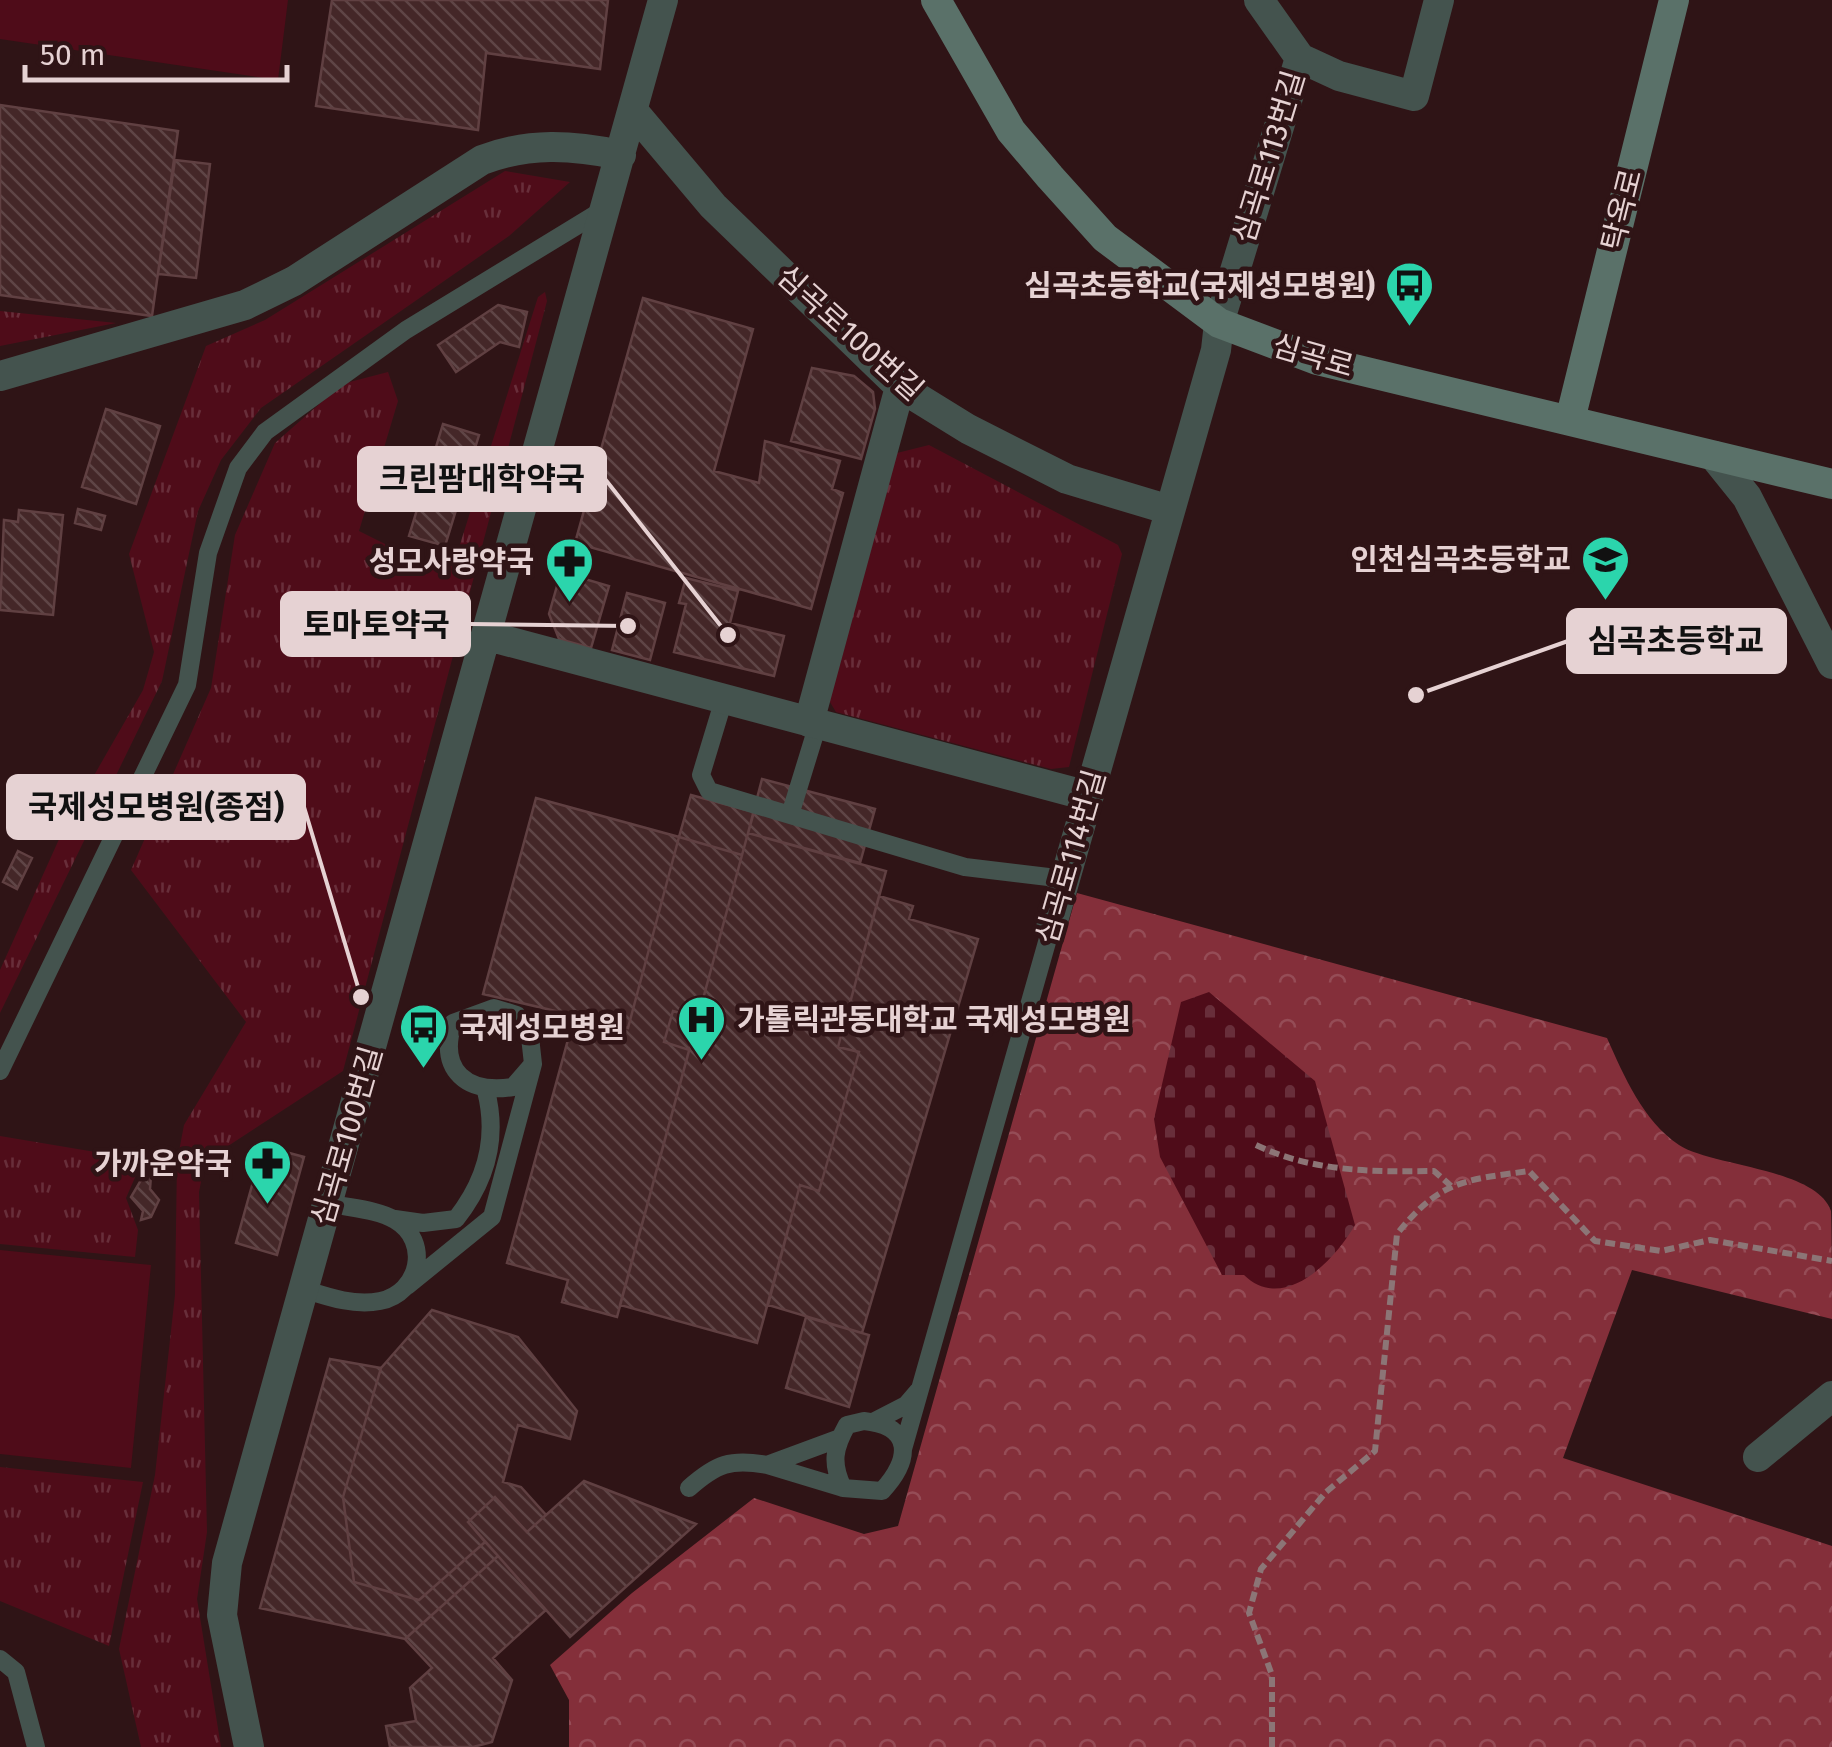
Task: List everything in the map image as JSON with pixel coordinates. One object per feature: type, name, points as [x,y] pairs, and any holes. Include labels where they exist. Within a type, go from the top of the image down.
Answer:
[{"type":"street","name":"심곡로100번길","points":[[249,1747],[222,1615],[228,1563],[664,0]]},
{"type":"street","name":"심곡로","points":[[936,0],[1012,131],[1050,177],[1105,238],[1219,324],[1318,360],[1832,484]]},
{"type":"street","name":"심곡로113번길","points":[[1219,324],[1300,58],[1259,0]]},
{"type":"street","points":[[1300,58],[1338,76],[1414,96],[1439,0]]},
{"type":"street","name":"탁옥로","points":[[1570,420],[1674,0]]},
{"type":"street","name":"심곡로100번길","points":[[632,110],[713,206],[900,387],[968,429],[1067,479],[1170,510]]},
{"type":"street","points":[[0,376],[245,305],[294,281],[482,160],[510,149],[543,145],[622,154]]},
{"type":"street","name":"심곡로114번길","points":[[1051,928],[1216,350],[1219,324]]},
{"type":"street","points":[[813,723],[900,387]]},
{"type":"street","points":[[1714,456],[1746,497],[1832,664]]},
{"type":"street","points":[[488,636],[1088,796]]},
{"type":"street","points":[[1758,1457],[1832,1396]]},
{"type":"lane","points":[[0,1071],[186,685],[208,552],[238,468],[266,432],[406,330],[606,207]]},
{"type":"lane","points":[[724,699],[701,775],[709,791],[964,867],[1065,879]]},
{"type":"lane","points":[[790,815],[813,723]]},
{"type":"lane","name":"심곡로114번길","points":[[904,1448],[1051,928]]},
{"type":"lane","points":[[304,1289],[342,1301],[382,1301],[407,1286],[492,1217],[533,1064],[530,1037],[517,1015],[494,1008],[453,1023],[446,1046],[450,1063],[486,1091],[492,1114],[484,1174],[456,1219],[424,1223],[328,1204]]},
{"type":"lane","points":[[486,1091],[513,1088],[533,1064]]},
{"type":"lane","points":[[394,1218],[412,1234],[418,1254],[416,1271],[407,1286]]},
{"type":"lane","points":[[873,1422],[906,1405],[919,1391]]},
{"type":"lane","points":[[689,1488],[712,1468],[734,1459],[767,1464],[843,1488],[882,1491],[901,1464],[904,1448],[899,1434],[886,1424],[847,1425],[834,1448],[835,1472],[843,1488]]},
{"type":"lane","points":[[767,1464],[840,1438]]},
{"type":"lane","points":[[0,1659],[16,1672],[36,1747]]},
{"type":"path","points":[[1256,1146],[1304,1164],[1370,1172],[1434,1171],[1451,1186]]},
{"type":"path","points":[[1272,1747],[1272,1675],[1249,1613],[1260,1568],[1326,1492],[1376,1451],[1396,1234],[1414,1212],[1451,1186],[1529,1171],[1595,1240],[1662,1251],[1710,1240],[1832,1260]]},
{"type":"green space","points":[[0,0],[288,0],[278,80],[0,39]]},
{"type":"green space","points":[[505,171],[570,182],[509,236],[261,408],[221,460],[198,511],[162,681],[0,1013],[0,970],[65,826],[143,690],[154,652],[129,554],[206,346],[265,320]]},
{"type":"green space","points":[[545,292],[547,301],[343,1071],[205,1161],[199,1192],[207,1532],[197,1599],[221,1747],[141,1747],[119,1649],[155,1475],[175,1295],[177,1162],[184,1125],[246,1022],[131,870],[211,688],[235,535],[275,443],[342,384],[388,372],[398,401],[359,531],[405,554],[414,565],[435,568],[456,557],[538,297]]},
{"type":"green space","points":[[0,311],[116,323],[0,346]]},
{"type":"green space","points":[[929,445],[1118,545],[1122,554],[1069,767],[1051,769],[836,712],[827,697],[897,453]]},
{"type":"green space","points":[[1077,893],[1607,1038],[1645,1111],[1679,1145],[1784,1177],[1821,1197],[1831,1211],[1832,1319],[1632,1270],[1563,1458],[1832,1546],[1832,1747],[569,1747],[569,1700],[550,1665],[632,1593],[754,1498],[864,1534],[898,1526]]},
{"type":"green space","points":[[1209,992],[1315,1081],[1355,1225],[1322,1266],[1291,1286],[1275,1289],[1244,1275],[1222,1275],[1160,1157],[1154,1119],[1181,1002]]},
{"type":"green space","points":[[0,1136],[137,1159],[140,1166],[126,1198],[138,1230],[135,1257],[0,1244]]},
{"type":"green space","points":[[0,1250],[151,1265],[131,1468],[0,1454]]},
{"type":"green space","points":[[0,1467],[143,1482],[109,1646],[0,1601]]},
{"type":"building","points":[[332,0],[608,0],[600,69],[486,53],[478,130],[316,106]]},
{"type":"building","points":[[0,105],[178,131],[152,316],[0,295]]},
{"type":"building","points":[[175,160],[210,164],[196,278],[158,274]]},
{"type":"building","points":[[643,298],[753,329],[714,471],[759,483],[765,441],[840,461],[832,489],[843,493],[811,609],[575,543]]},
{"type":"building","points":[[498,305],[527,312],[519,347],[500,342],[456,372],[438,345]]},
{"type":"building","points":[[812,368],[854,376],[873,392],[875,409],[861,459],[791,441]]},
{"type":"building","points":[[106,409],[160,426],[136,504],[82,487]]},
{"type":"building","points":[[443,424],[479,435],[445,546],[409,536]]},
{"type":"building","points":[[78,509],[105,516],[101,530],[75,523]]},
{"type":"building","points":[[19,510],[63,515],[53,615],[0,610],[4,520],[18,522]]},
{"type":"building","points":[[561,572],[609,586],[591,648],[559,639],[549,614]]},
{"type":"building","points":[[686,578],[738,591],[730,623],[784,636],[774,676],[674,652],[686,604],[679,603]]},
{"type":"building","points":[[627,593],[665,603],[650,660],[612,650]]},
{"type":"building","points":[[762,779],[875,809],[860,863],[748,833]]},
{"type":"building","points":[[691,795],[754,812],[742,855],[679,837]]},
{"type":"building","points":[[536,798],[679,837],[628,1028],[483,994]]},
{"type":"building","points":[[748,833],[886,871],[838,1047],[859,1052],[819,1191],[800,1185],[757,1343],[620,1305]]},
{"type":"building","points":[[679,837],[742,855],[617,1317],[562,1302],[568,1280],[507,1263],[575,1014],[628,1028]]},
{"type":"building","points":[[18,851],[32,858],[17,889],[3,882]]},
{"type":"building","points":[[879,896],[913,906],[909,919],[978,939],[862,1333],[768,1305],[800,1185],[819,1191],[859,1052],[838,1047]]},
{"type":"building","points":[[673,1011],[698,1018],[689,1050],[664,1042]]},
{"type":"building","points":[[263,1146],[304,1157],[277,1255],[236,1243]]},
{"type":"building","points":[[151,1176],[150,1189],[159,1200],[151,1217],[141,1220],[143,1211],[131,1197],[141,1180]]},
{"type":"building","points":[[432,1310],[518,1337],[577,1411],[570,1439],[518,1425],[503,1482],[521,1487],[546,1515],[527,1532],[495,1497],[468,1522],[485,1542],[419,1600],[354,1582],[343,1497],[381,1368]]},
{"type":"building","points":[[806,1317],[869,1335],[849,1407],[786,1388]]},
{"type":"building","points":[[330,1359],[381,1368],[343,1497],[354,1582],[419,1600],[485,1542],[498,1556],[405,1639],[260,1608]]},
{"type":"building","points":[[584,1481],[696,1524],[570,1637],[468,1522],[495,1497],[527,1532]]},
{"type":"building","points":[[498,1556],[546,1610],[493,1658],[512,1680],[492,1742],[473,1747],[390,1747],[386,1726],[416,1721],[410,1688],[432,1668],[405,1639]]},
{"type":"place","name":"심곡초등학교(국제성모병원)","points":[[1410,328]]},
{"type":"place","name":"인천심곡초등학교","points":[[1606,602]]},
{"type":"place","name":"성모사랑약국","points":[[569,604]]},
{"type":"place","name":"토마토약국","points":[[628,626]]},
{"type":"place","name":"크린팜대학약국","points":[[728,635]]},
{"type":"place","name":"심곡초등학교","points":[[1416,695]]},
{"type":"place","name":"국제성모병원(종점)","points":[[361,997]]},
{"type":"place","name":"가톨릭관동대학교 국제성모병원","points":[[702,1062]]},
{"type":"place","name":"국제성모병원","points":[[424,1070]]},
{"type":"place","name":"가까운약국","points":[[267,1206]]}]
